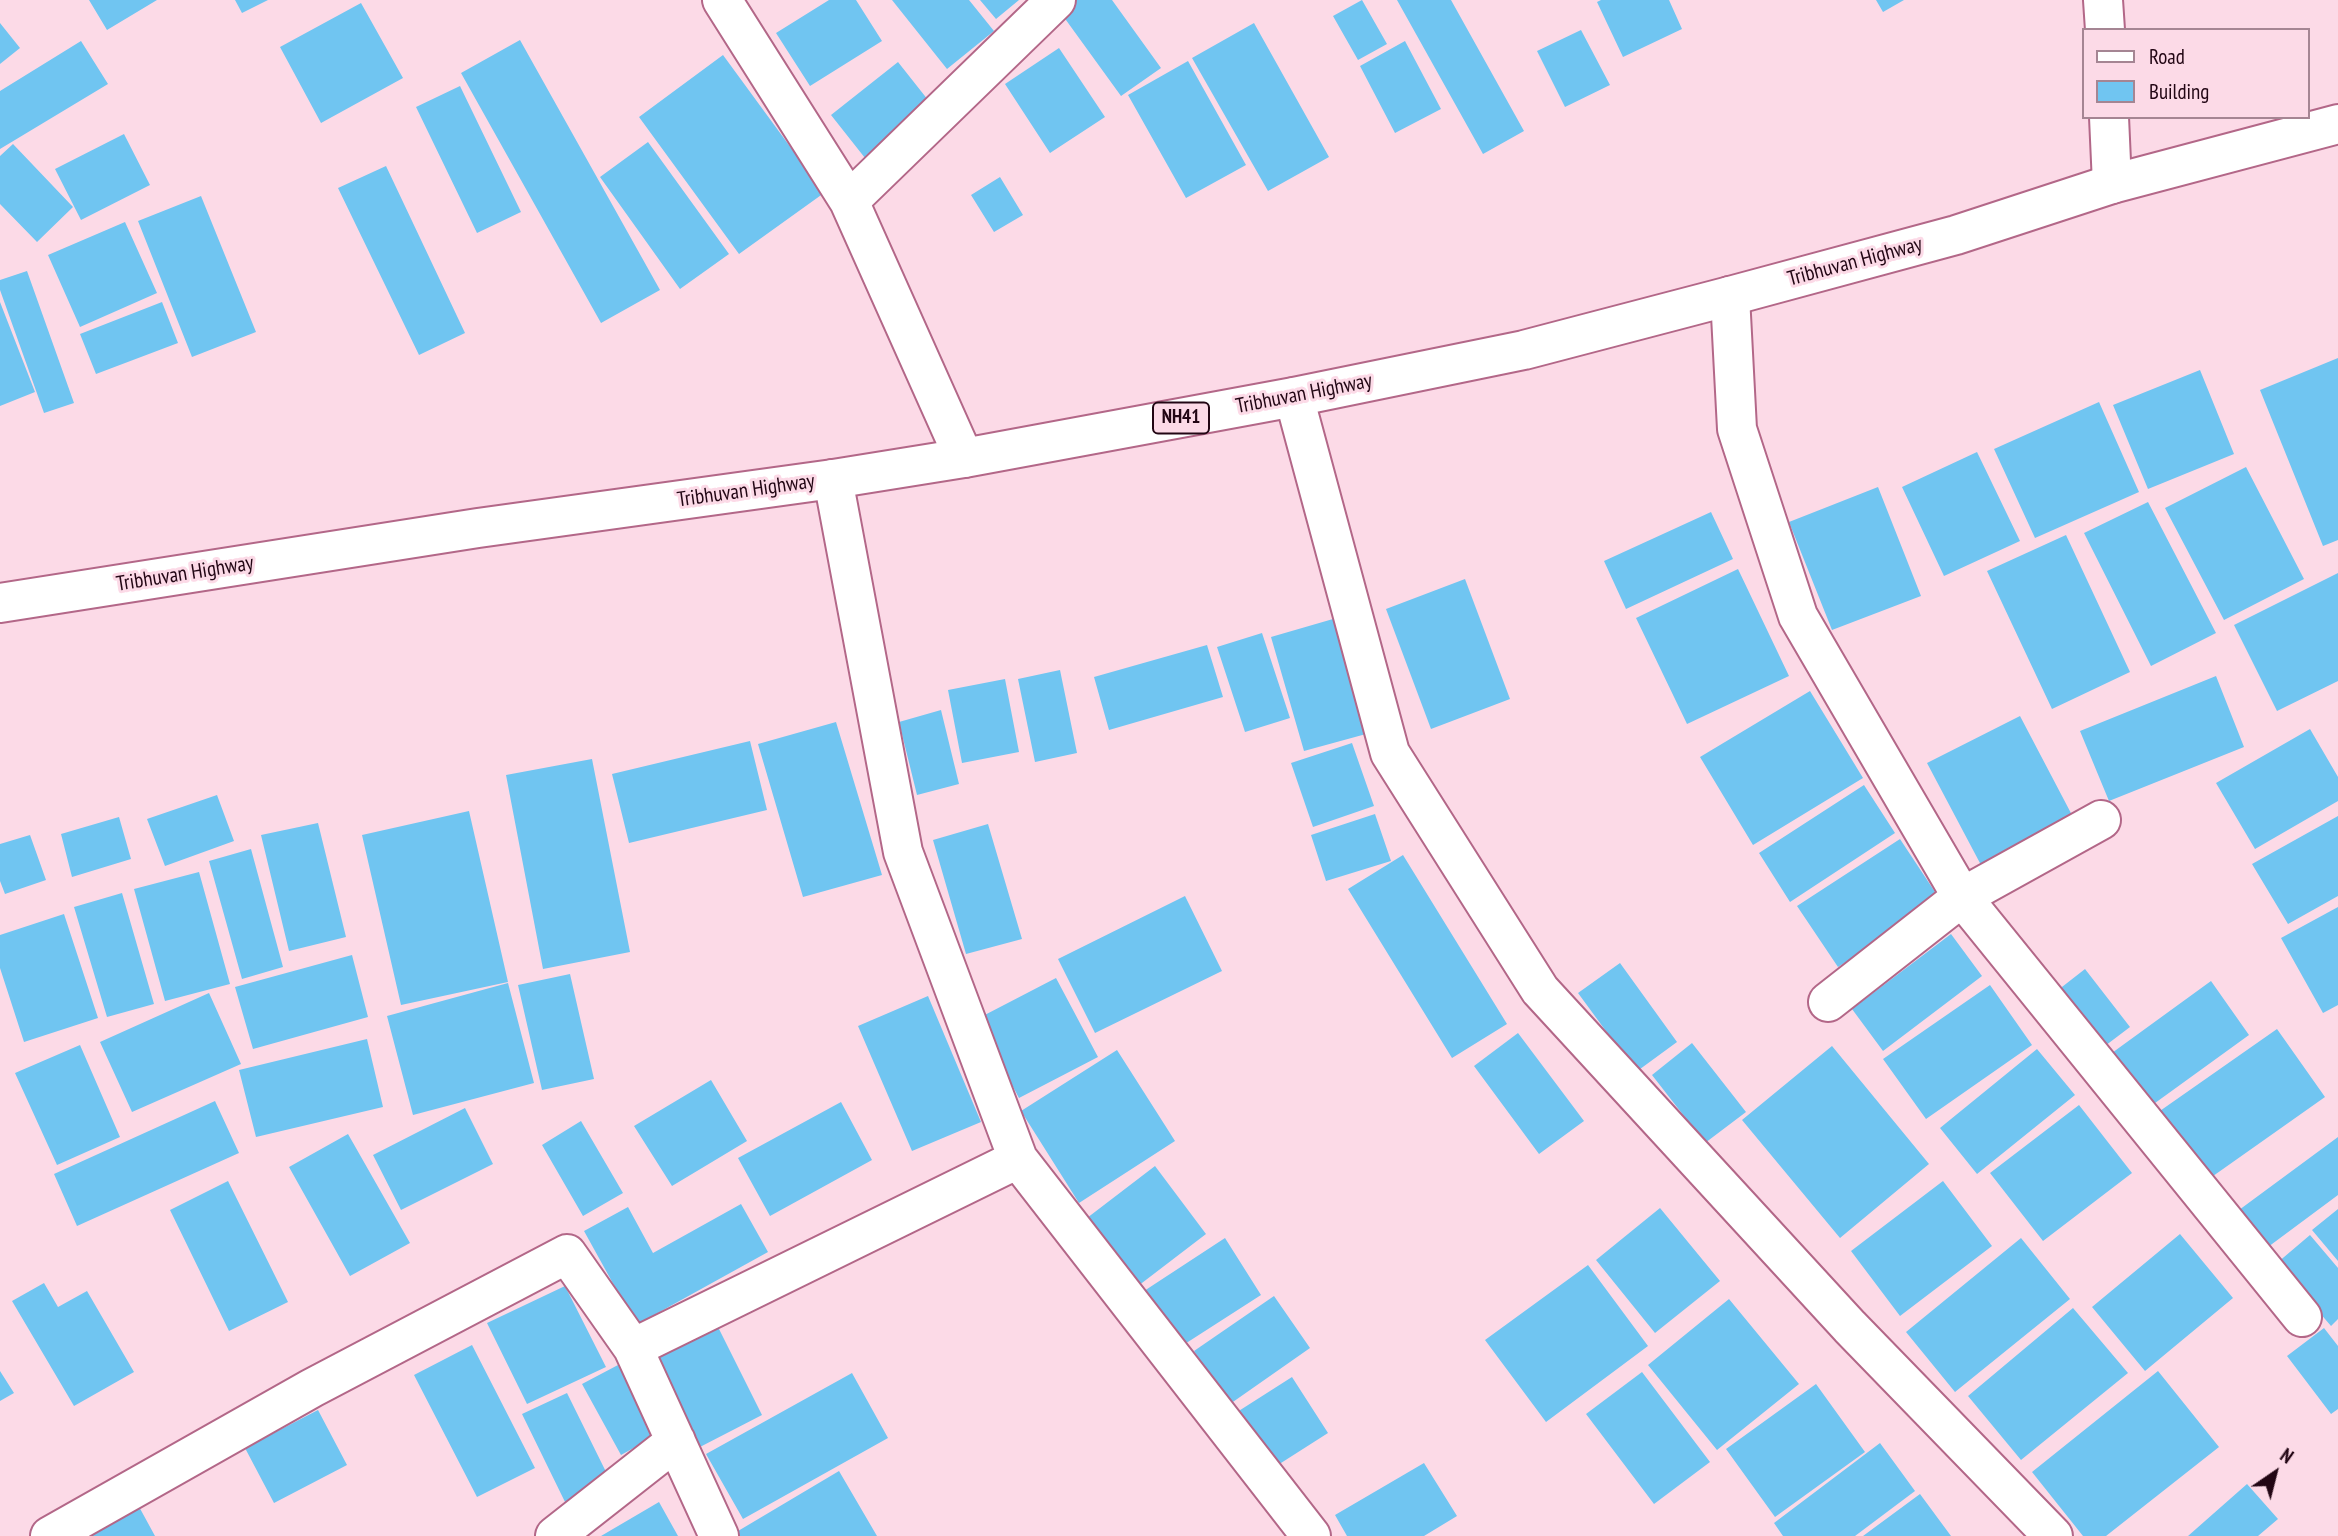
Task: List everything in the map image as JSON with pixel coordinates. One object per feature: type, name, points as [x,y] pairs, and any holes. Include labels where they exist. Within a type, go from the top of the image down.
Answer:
[{"type":"main road","points":[[722,0],[849,201],[964,458]]},
{"type":"main road","points":[[849,201],[1056,0]]},
{"type":"main road","points":[[2103,0],[2105,28]]},
{"type":"main road","points":[[2109,119],[2112,184]]},
{"type":"main road","name":"Tribhuvan Highway","points":[[0,603],[478,528],[833,480],[1294,397],[1524,350],[1956,235],[2112,184],[2338,124]]},
{"type":"main road","points":[[1730,296],[1737,429],[1798,616],[1962,897],[2302,1317]]},
{"type":"main road","points":[[1294,397],[1390,753],[1540,990],[1850,1327],[2053,1536]]},
{"type":"main road","points":[[833,480],[903,852],[1018,1159],[1311,1536]]},
{"type":"main road","points":[[1828,1002],[1962,897],[2101,820]]},
{"type":"main road","points":[[633,1348],[1018,1159]]},
{"type":"main road","points":[[50,1536],[312,1388],[567,1254],[633,1348],[719,1536]]},
{"type":"main road","points":[[555,1536],[676,1441]]},
{"type":"building","points":[[89,0],[157,0],[107,30]]},
{"type":"building","points":[[235,0],[268,0],[242,13]]},
{"type":"building","points":[[829,0],[856,0],[882,41],[810,86],[776,33]]},
{"type":"building","points":[[892,0],[969,0],[994,31],[947,69]]},
{"type":"building","points":[[980,0],[1019,0],[996,19]]},
{"type":"building","points":[[1071,0],[1112,0],[1161,68],[1121,96],[1058,9]]},
{"type":"building","points":[[1362,0],[1387,44],[1358,60],[1333,16]]},
{"type":"building","points":[[1397,0],[1451,0],[1524,131],[1483,154]]},
{"type":"building","points":[[1669,0],[1682,29],[1623,57],[1597,2]]},
{"type":"building","points":[[1876,0],[1904,0],[1883,12]]},
{"type":"building","points":[[361,3],[403,78],[321,123],[280,47]]},
{"type":"building","points":[[0,23],[20,48],[0,64]]},
{"type":"building","points":[[1254,23],[1329,157],[1268,191],[1192,58]]},
{"type":"building","points":[[1581,30],[1610,85],[1565,107],[1537,51]]},
{"type":"building","points":[[520,40],[660,290],[601,323],[461,73]]},
{"type":"building","points":[[81,41],[108,84],[0,149],[0,91]]},
{"type":"building","points":[[1405,41],[1441,109],[1395,133],[1360,66]]},
{"type":"building","points":[[1059,48],[1105,117],[1050,153],[1005,84]]},
{"type":"building","points":[[723,55],[824,193],[739,254],[639,117]]},
{"type":"building","points":[[1188,61],[1246,165],[1186,198],[1128,95]]},
{"type":"building","points":[[898,62],[932,105],[865,158],[831,115]]},
{"type":"building","points":[[460,86],[521,212],[477,233],[416,107]]},
{"type":"building","points":[[124,134],[150,185],[81,220],[55,169]]},
{"type":"building","points":[[648,142],[729,254],[680,289],[600,177]]},
{"type":"building","points":[[13,144],[73,207],[37,242],[0,204],[0,156]]},
{"type":"building","points":[[386,166],[465,333],[419,355],[338,188]]},
{"type":"building","points":[[1000,177],[1023,215],[994,232],[971,195]]},
{"type":"building","points":[[201,196],[256,332],[192,357],[138,221]]},
{"type":"building","points":[[125,222],[157,293],[80,327],[48,255]]},
{"type":"building","points":[[27,271],[74,403],[44,413],[0,290],[0,280]]},
{"type":"building","points":[[0,302],[35,392],[0,406]]},
{"type":"building","points":[[162,302],[178,343],[96,374],[80,334]]},
{"type":"building","points":[[2338,358],[2338,540],[2323,546],[2260,390]]},
{"type":"building","points":[[2200,370],[2234,454],[2148,489],[2113,405]]},
{"type":"building","points":[[2099,402],[2139,492],[2035,538],[1994,449]]},
{"type":"building","points":[[1977,452],[2020,541],[1944,576],[1902,487]]},
{"type":"building","points":[[2246,467],[2304,579],[2224,620],[2165,508]]},
{"type":"building","points":[[1878,487],[1921,596],[1832,630],[1789,522]]},
{"type":"building","points":[[2148,502],[2216,633],[2151,666],[2084,533]]},
{"type":"building","points":[[1711,512],[1733,559],[1626,609],[1604,561]]},
{"type":"building","points":[[2066,535],[2130,672],[2052,709],[1987,571]]},
{"type":"building","points":[[1738,569],[1789,676],[1687,724],[1636,618]]},
{"type":"building","points":[[2338,573],[2338,681],[2277,711],[2234,625]]},
{"type":"building","points":[[1465,579],[1510,699],[1431,729],[1386,609]]},
{"type":"building","points":[[1333,619],[1366,734],[1304,751],[1271,637]]},
{"type":"building","points":[[1262,633],[1290,718],[1245,732],[1217,647]]},
{"type":"building","points":[[1207,645],[1223,697],[1109,730],[1094,677]]},
{"type":"building","points":[[1060,670],[1077,753],[1035,762],[1018,679]]},
{"type":"building","points":[[2216,676],[2244,747],[2109,801],[2080,731]]},
{"type":"building","points":[[1005,679],[1019,752],[962,763],[948,690]]},
{"type":"building","points":[[1810,691],[1863,778],[1753,845],[1700,757]]},
{"type":"building","points":[[941,710],[959,784],[917,795],[899,722]]},
{"type":"building","points":[[2020,716],[2073,817],[1981,865],[1927,763]]},
{"type":"building","points":[[836,722],[882,875],[803,897],[758,744]]},
{"type":"building","points":[[2310,729],[2338,777],[2338,801],[2255,849],[2216,783]]},
{"type":"building","points":[[750,741],[767,810],[629,843],[612,774]]},
{"type":"building","points":[[1352,743],[1374,806],[1313,827],[1291,763]]},
{"type":"building","points":[[592,759],[630,952],[543,969],[506,775]]},
{"type":"building","points":[[1864,785],[1895,833],[1790,902],[1759,853]]},
{"type":"building","points":[[217,795],[234,841],[165,866],[147,819]]},
{"type":"building","points":[[469,811],[508,982],[401,1005],[362,835]]},
{"type":"building","points":[[1375,814],[1391,861],[1326,881],[1311,835]]},
{"type":"building","points":[[2338,816],[2338,896],[2288,924],[2252,864]]},
{"type":"building","points":[[119,817],[131,859],[72,877],[61,834]]},
{"type":"building","points":[[318,823],[346,937],[289,951],[261,835]]},
{"type":"building","points":[[988,824],[1022,939],[966,954],[933,840]]},
{"type":"building","points":[[30,835],[46,880],[5,894],[0,881],[0,844]]},
{"type":"building","points":[[1900,839],[1941,901],[1838,967],[1797,906]]},
{"type":"building","points":[[251,849],[283,967],[242,979],[209,861]]},
{"type":"building","points":[[1403,855],[1507,1024],[1452,1058],[1348,889]]},
{"type":"building","points":[[199,872],[230,984],[165,1001],[134,889]]},
{"type":"building","points":[[122,893],[154,1004],[107,1017],[74,907]]},
{"type":"building","points":[[1185,896],[1222,971],[1095,1033],[1058,959]]},
{"type":"building","points":[[2338,907],[2338,1005],[2323,1013],[2281,938]]},
{"type":"building","points":[[64,914],[98,1018],[24,1042],[0,968],[0,935]]},
{"type":"building","points":[[1951,934],[1982,976],[1883,1051],[1852,1009]]},
{"type":"building","points":[[352,955],[368,1017],[253,1049],[235,987]]},
{"type":"building","points":[[1620,963],[1677,1042],[1636,1072],[1578,993]]},
{"type":"building","points":[[2085,969],[2130,1027],[2097,1052],[2053,994]]},
{"type":"building","points":[[570,974],[594,1079],[542,1090],[518,985]]},
{"type":"building","points":[[1056,978],[1098,1057],[1019,1098],[977,1019]]},
{"type":"building","points":[[2211,981],[2249,1035],[2144,1111],[2105,1058]]},
{"type":"building","points":[[508,983],[534,1083],[413,1115],[387,1016]]},
{"type":"building","points":[[1990,985],[2032,1045],[1926,1119],[1883,1059]]},
{"type":"building","points":[[209,993],[241,1064],[132,1112],[100,1042]]},
{"type":"building","points":[[928,996],[981,1122],[912,1151],[858,1026]]},
{"type":"building","points":[[2277,1029],[2325,1097],[2206,1181],[2157,1113]]},
{"type":"building","points":[[1518,1033],[1584,1121],[1539,1154],[1474,1066]]},
{"type":"building","points":[[367,1039],[383,1107],[256,1137],[239,1070]]},
{"type":"building","points":[[1692,1043],[1746,1112],[1705,1143],[1652,1075]]},
{"type":"building","points":[[80,1045],[120,1137],[57,1165],[15,1073]]},
{"type":"building","points":[[1832,1046],[1929,1164],[1840,1238],[1742,1120]]},
{"type":"building","points":[[2037,1049],[2075,1095],[1977,1174],[1940,1128]]},
{"type":"building","points":[[1117,1050],[1175,1141],[1079,1203],[1021,1111]]},
{"type":"building","points":[[711,1080],[747,1141],[672,1186],[634,1126]]},
{"type":"building","points":[[215,1101],[239,1153],[77,1226],[54,1174]]},
{"type":"building","points":[[841,1102],[872,1160],[770,1216],[738,1158]]},
{"type":"building","points":[[2079,1105],[2132,1173],[2043,1241],[1990,1173]]},
{"type":"building","points":[[465,1108],[493,1164],[401,1210],[373,1155]]},
{"type":"building","points":[[581,1121],[623,1193],[583,1216],[542,1145]]},
{"type":"building","points":[[348,1134],[410,1243],[350,1276],[289,1167]]},
{"type":"building","points":[[2338,1137],[2338,1195],[2268,1247],[2239,1210]]},
{"type":"building","points":[[1155,1166],[1206,1234],[1138,1286],[1087,1218]]},
{"type":"building","points":[[228,1181],[288,1302],[229,1331],[170,1210]]},
{"type":"building","points":[[1943,1181],[1992,1246],[1900,1316],[1851,1251]]},
{"type":"building","points":[[741,1204],[768,1252],[636,1325],[584,1231],[628,1207],[653,1253]]},
{"type":"building","points":[[1660,1208],[1720,1281],[1655,1333],[1596,1260]]},
{"type":"building","points":[[2338,1209],[2338,1261],[2312,1230]]},
{"type":"building","points":[[2180,1234],[2233,1298],[2145,1371],[2092,1307]]},
{"type":"building","points":[[2310,1235],[2338,1268],[2338,1319],[2331,1326],[2277,1263]]},
{"type":"building","points":[[1225,1238],[1261,1295],[1177,1349],[1141,1293]]},
{"type":"building","points":[[2021,1238],[2070,1299],[1955,1392],[1906,1332]]},
{"type":"building","points":[[1588,1265],[1648,1346],[1546,1422],[1485,1340]]},
{"type":"building","points":[[44,1283],[58,1307],[87,1291],[134,1372],[74,1406],[12,1301]]},
{"type":"building","points":[[565,1286],[606,1367],[527,1404],[487,1323]]},
{"type":"building","points":[[1274,1296],[1310,1348],[1230,1404],[1194,1351]]},
{"type":"building","points":[[1729,1299],[1799,1384],[1717,1450],[1648,1365]]},
{"type":"building","points":[[2073,1308],[2128,1373],[2021,1460],[1968,1396]]},
{"type":"building","points":[[718,1327],[762,1415],[698,1448],[654,1360]]},
{"type":"building","points":[[2324,1328],[2338,1346],[2338,1409],[2331,1414],[2287,1356]]},
{"type":"building","points":[[472,1345],[535,1468],[477,1497],[414,1375]]},
{"type":"building","points":[[618,1365],[657,1435],[621,1455],[582,1384]]},
{"type":"building","points":[[0,1371],[14,1393],[0,1401]]},
{"type":"building","points":[[2158,1371],[2219,1447],[2106,1536],[2083,1536],[2032,1472]]},
{"type":"building","points":[[1642,1372],[1710,1462],[1654,1504],[1586,1414]]},
{"type":"building","points":[[852,1373],[888,1438],[743,1519],[706,1454]]},
{"type":"building","points":[[1292,1377],[1328,1433],[1270,1470],[1234,1414]]},
{"type":"building","points":[[1816,1384],[1865,1452],[1775,1517],[1726,1449]]},
{"type":"building","points":[[567,1393],[611,1482],[566,1504],[522,1414]]},
{"type":"building","points":[[318,1410],[347,1465],[274,1503],[245,1448]]},
{"type":"building","points":[[1880,1443],[1915,1491],[1855,1536],[1783,1536],[1774,1523]]},
{"type":"building","points":[[1424,1463],[1457,1516],[1424,1536],[1347,1536],[1335,1515]]},
{"type":"building","points":[[839,1471],[877,1536],[733,1534]]},
{"type":"building","points":[[2247,1484],[2278,1519],[2258,1536],[2188,1536]]},
{"type":"building","points":[[1920,1494],[1951,1536],[1863,1536]]},
{"type":"building","points":[[659,1502],[678,1536],[601,1536]]},
{"type":"building","points":[[137,1503],[155,1536],[78,1536]]}]
